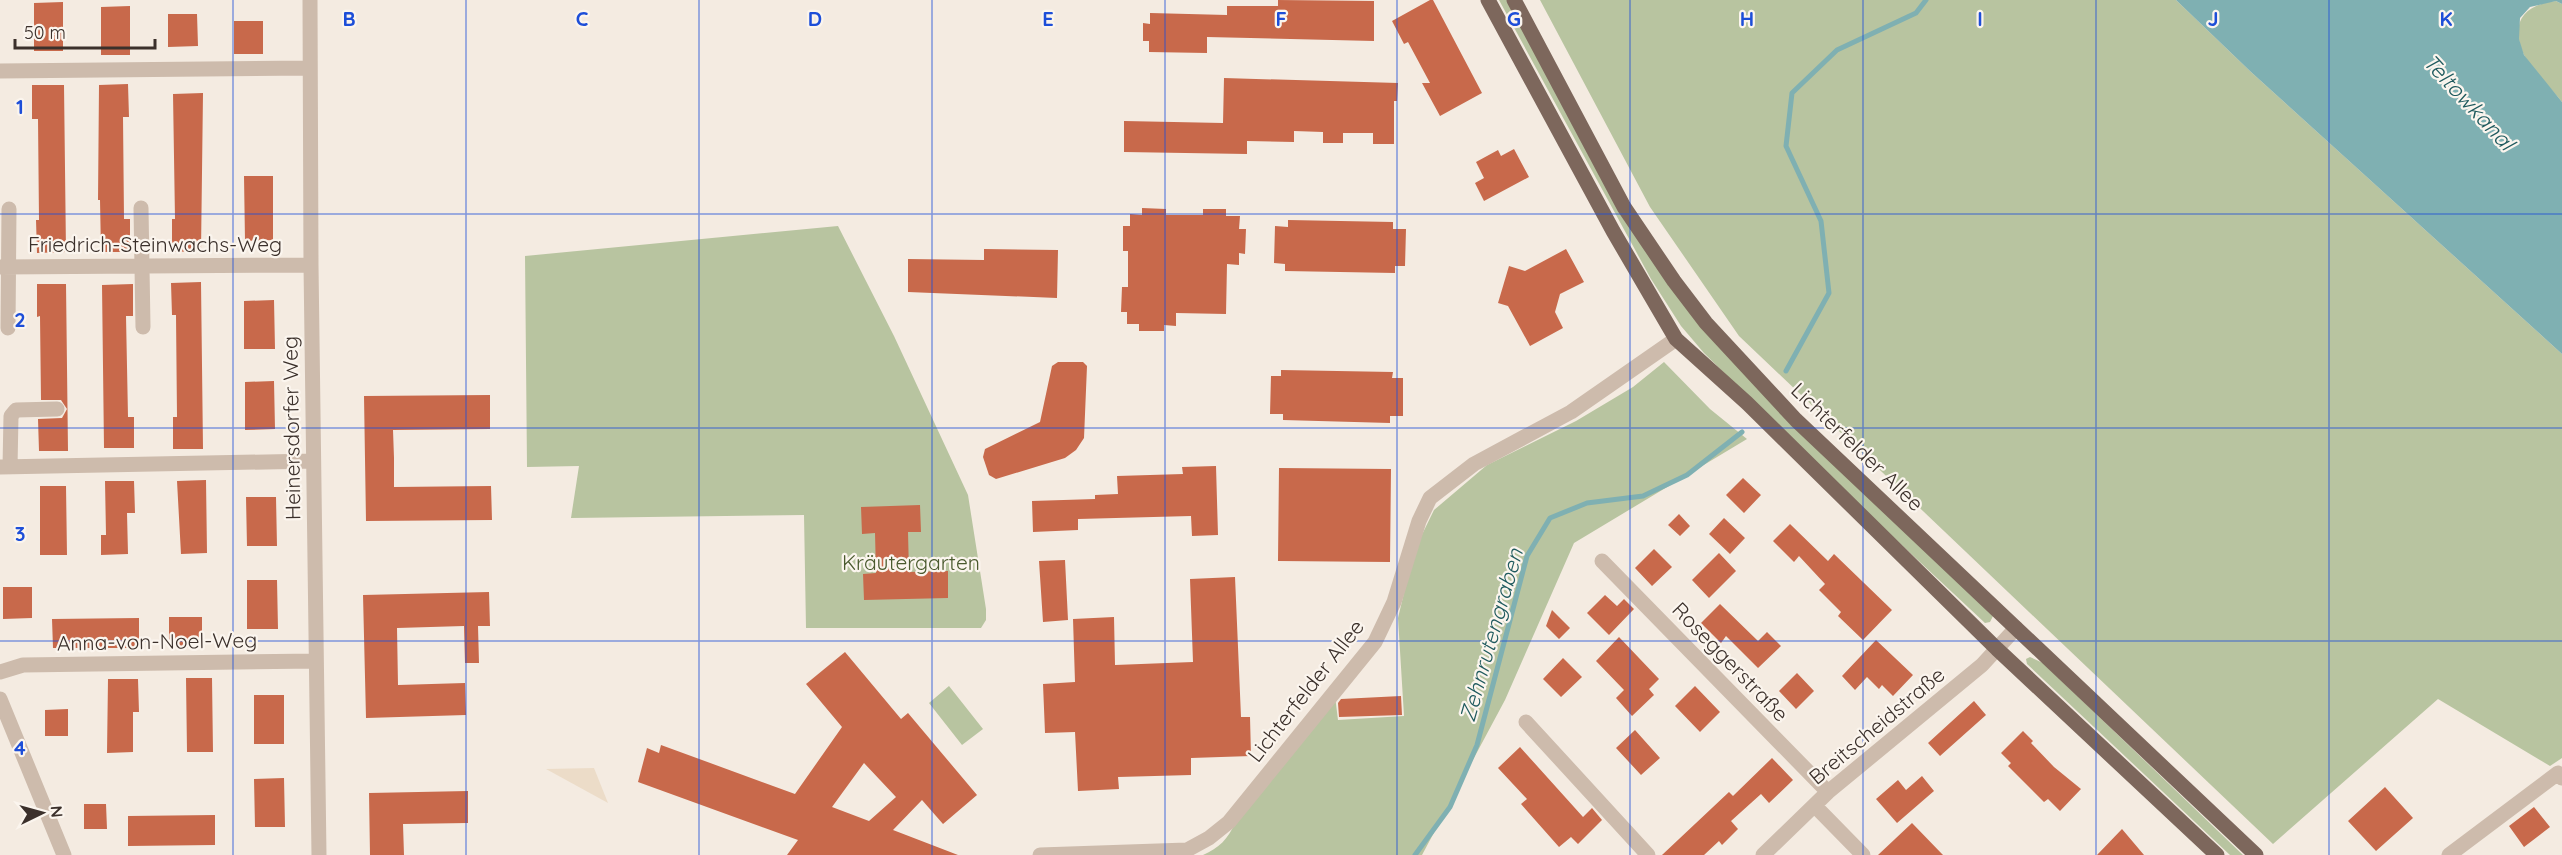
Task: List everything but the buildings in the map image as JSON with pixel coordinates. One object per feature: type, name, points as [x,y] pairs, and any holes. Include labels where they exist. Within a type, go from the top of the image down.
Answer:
[{"type":"main road","points":[[1488,0],[1612,231],[1676,339],[1747,403],[1997,650],[2217,855]]},
{"type":"main road","name":"Lichterfelder Allee","points":[[1514,0],[1624,207],[1674,282],[1706,323],[1796,420],[2256,855]]},
{"type":"street","name":"Heinersdorfer Weg","points":[[310,0],[313,461],[319,855]]},
{"type":"street","points":[[0,71],[309,68]]},
{"type":"street","points":[[141,208],[143,327]]},
{"type":"street","points":[[8,328],[5,267],[9,209]]},
{"type":"street","name":"Friedrich-Steinwachs-Weg","points":[[5,267],[311,265]]},
{"type":"street","name":"Lichterfelder Allee","points":[[1040,855],[1169,853],[1187,850],[1209,838],[1245,805],[1375,642],[1394,602],[1419,521],[1430,498],[1474,464],[1571,412],[1676,339]]},
{"type":"street","points":[[57,409],[16,410],[11,416],[5,467],[313,461]]},
{"type":"street","name":"Roseggerstraße","points":[[1602,561],[1828,792]]},
{"type":"street","name":"Breitscheidstraße","points":[[1763,855],[1828,792],[1997,650],[2016,628]]},
{"type":"street","name":"Anna-von-Noel-Weg","points":[[0,672],[22,664],[316,661]]},
{"type":"street","points":[[0,699],[64,855]]},
{"type":"street","points":[[1526,722],[1648,855]]},
{"type":"street","points":[[2449,855],[2558,773],[2562,778]]},
{"type":"street","points":[[1815,806],[1863,855]]},
{"type":"green space","points":[[1499,0],[1507,0],[1661,273],[1993,616],[1990,622],[1985,623],[1843,490],[1704,353],[1681,326],[1651,279]]},
{"type":"green space","points":[[1540,0],[2176,0],[2251,72],[2562,354],[2562,758],[2550,766],[2438,699],[2273,844],[1739,336],[1650,207]]},
{"type":"green space","points":[[2556,1],[2562,4],[2562,102],[2524,55],[2518,33],[2522,17],[2528,11],[2535,6]]},
{"type":"green space","name":"Kräutergarten","points":[[838,226],[894,336],[968,495],[986,609],[986,620],[981,628],[806,628],[804,515],[571,518],[579,466],[527,467],[525,256]]},
{"type":"green space","points":[[1664,362],[1710,409],[1747,439],[1574,543],[1505,700],[1422,855],[1203,855],[1226,838],[1235,823],[1335,696],[1338,720],[1404,716],[1398,618],[1414,551],[1434,510],[1487,465],[1576,421],[1633,387]]},
{"type":"green space","points":[[2030,657],[2043,663],[2243,855],[2230,855],[2027,664],[2026,659]]},
{"type":"green space","points":[[949,686],[983,729],[962,745],[929,703]]},
{"type":"shaded area","points":[[594,768],[608,803],[546,769]]},
{"type":"water","name":"Teltowkanal","points":[[2176,0],[2562,0],[2562,4],[2556,1],[2530,7],[2520,18],[2519,39],[2524,55],[2562,102],[2562,354],[2251,72]]},
{"type":"waterway","name":"Zehnrutengraben","points":[[1786,371],[1829,293],[1821,221],[1786,146],[1792,93],[1837,50],[1916,13],[1926,0]]},
{"type":"waterway","name":"Zehnrutengraben","points":[[1415,855],[1450,807],[1477,745],[1527,556],[1550,518],[1587,503],[1643,496],[1687,475],[1742,432]]}]
